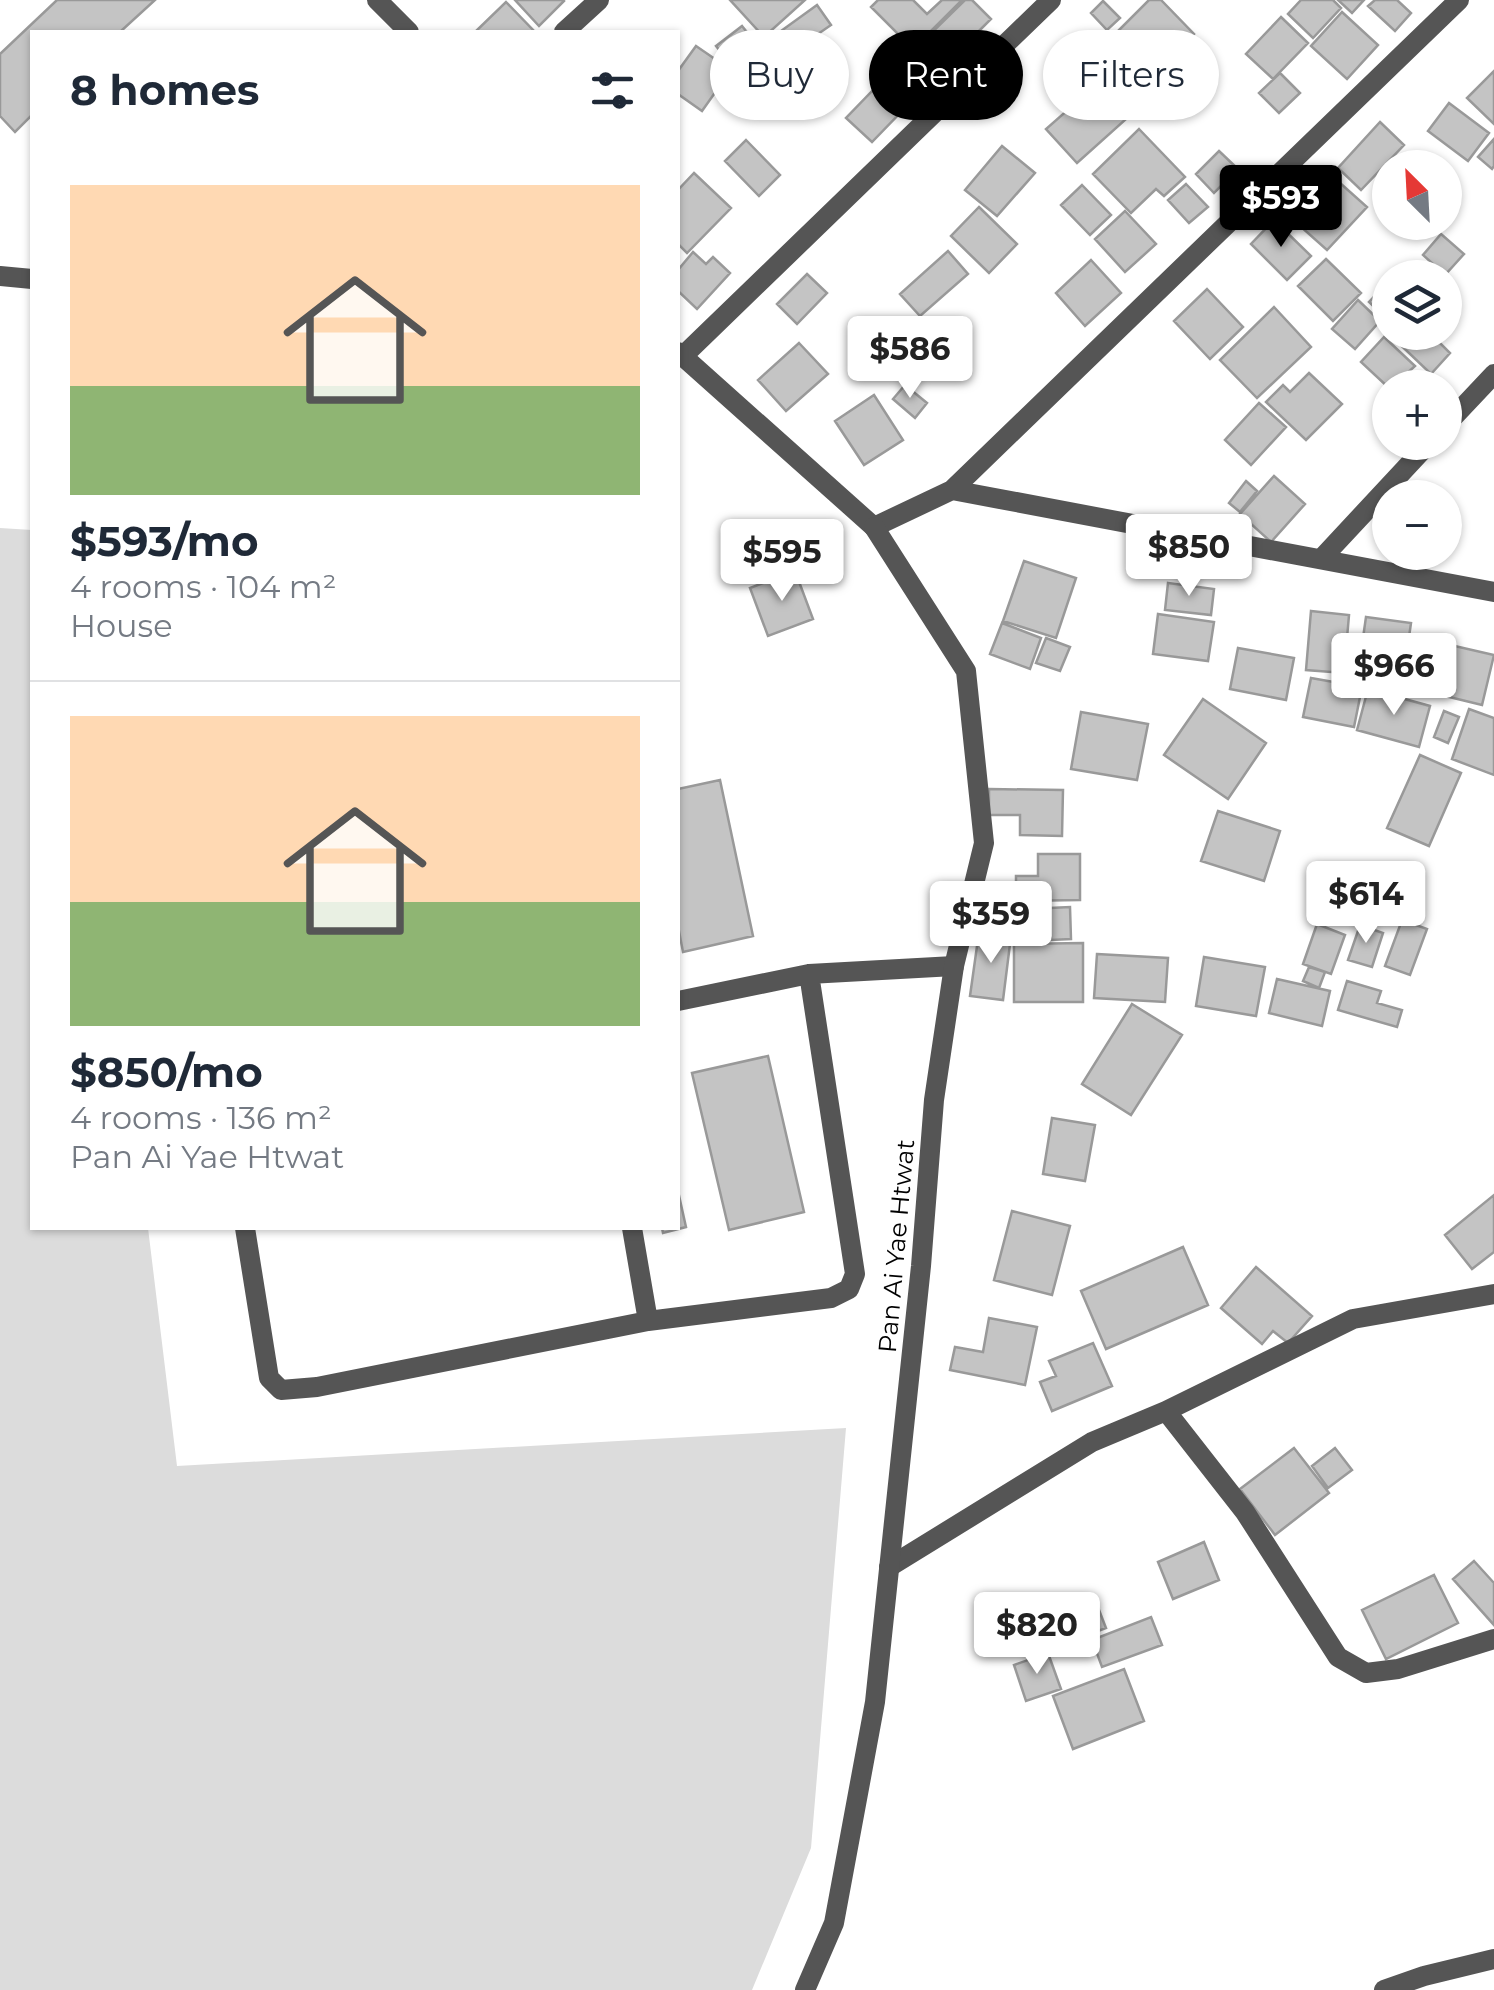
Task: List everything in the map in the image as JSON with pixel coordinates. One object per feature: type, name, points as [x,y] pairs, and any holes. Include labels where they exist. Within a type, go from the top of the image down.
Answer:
[{"type":"street","points":[[377,0],[407,30]]},
{"type":"street","points":[[566,30],[598,0]]},
{"type":"street","points":[[680,355],[1051,0]]},
{"type":"street","points":[[874,527],[952,490],[1460,0]]},
{"type":"street","points":[[0,276],[30,280]]},
{"type":"street","name":"Pan Ai Yae Htwat","points":[[680,355],[874,527],[966,671],[984,844],[954,966],[934,1100],[921,1266],[875,1702],[834,1923],[805,1990]]},
{"type":"street","points":[[1462,408],[1494,374]]},
{"type":"street","points":[[1322,558],[1413,460]]},
{"type":"street","points":[[952,490],[1494,592]]},
{"type":"street","points":[[680,1001],[809,974],[954,966]]},
{"type":"street","points":[[245,1230],[270,1378],[281,1390],[316,1387],[648,1321],[831,1298],[849,1289],[855,1274],[809,974]]},
{"type":"street","points":[[632,1230],[648,1321]]},
{"type":"street","points":[[889,1568],[1092,1442],[1166,1411],[1353,1319],[1494,1294]]},
{"type":"street","points":[[1166,1411],[1254,1524],[1338,1656],[1366,1673],[1398,1669],[1494,1638]]},
{"type":"street","points":[[1384,1990],[1494,1959]]},
{"type":"shaded area","points":[[0,528],[30,530],[30,1230],[148,1230],[177,1466],[846,1428],[811,1848],[752,1990],[0,1990]]},
{"type":"building","points":[[57,0],[155,0],[122,30],[30,30],[30,117],[15,132],[0,116],[0,54]]},
{"type":"building","points":[[515,0],[563,0],[564,1],[539,26]]},
{"type":"building","points":[[730,0],[805,0],[772,30],[758,30]]},
{"type":"building","points":[[878,0],[913,0],[927,14],[942,0],[962,0],[932,30],[894,30],[871,7]]},
{"type":"building","points":[[965,0],[972,0],[991,19],[980,30],[934,30]]},
{"type":"building","points":[[1149,0],[1161,0],[1190,30],[1119,30]]},
{"type":"building","points":[[1301,0],[1333,0],[1341,8],[1313,38],[1288,14]]},
{"type":"building","points":[[1338,0],[1364,0],[1352,13]]},
{"type":"building","points":[[1375,0],[1397,0],[1411,13],[1395,31],[1368,6]]},
{"type":"building","points":[[1103,1],[1120,18],[1107,30],[1091,13]]},
{"type":"building","points":[[506,2],[533,30],[477,30]]},
{"type":"building","points":[[817,5],[831,25],[824,30],[782,30]]},
{"type":"building","points":[[1342,12],[1378,45],[1347,79],[1311,46]]},
{"type":"building","points":[[1281,17],[1308,43],[1273,79],[1246,54]]},
{"type":"building","points":[[696,46],[710,56],[710,100],[702,111],[680,95],[680,68]]},
{"type":"building","points":[[1494,71],[1494,124],[1467,98]]},
{"type":"building","points":[[1280,73],[1300,93],[1279,113],[1259,93]]},
{"type":"building","points":[[869,94],[869,120],[893,120],[872,142],[848,120]]},
{"type":"building","points":[[1449,103],[1489,133],[1468,161],[1462,156],[1462,150],[1453,150],[1428,131]]},
{"type":"building","points":[[1056,120],[1125,120],[1077,163],[1046,129]]},
{"type":"building","points":[[1380,122],[1404,145],[1399,150],[1372,150],[1372,178],[1361,190],[1338,168]]},
{"type":"building","points":[[1139,129],[1185,177],[1164,196],[1156,189],[1131,213],[1093,174]]},
{"type":"building","points":[[1494,139],[1494,166],[1492,169],[1478,157]]},
{"type":"building","points":[[746,140],[780,175],[759,196],[725,161]]},
{"type":"building","points":[[1002,146],[1035,173],[997,216],[965,190]]},
{"type":"building","points":[[1219,151],[1238,169],[1214,193],[1196,174]]},
{"type":"building","points":[[694,173],[731,208],[687,253],[680,246],[680,188]]},
{"type":"building","points":[[1340,183],[1367,207],[1327,250],[1300,226]]},
{"type":"building","points":[[1186,184],[1208,207],[1189,223],[1168,200]]},
{"type":"building","points":[[1082,185],[1111,215],[1090,235],[1061,205]]},
{"type":"building","points":[[979,207],[1017,244],[989,273],[951,236]]},
{"type":"building","points":[[1125,211],[1156,244],[1125,272],[1095,239]]},
{"type":"building","points":[[1274,220],[1311,256],[1287,280],[1251,244]]},
{"type":"building","points":[[1436,240],[1448,240],[1464,254],[1459,260],[1428,260],[1423,255]]},
{"type":"building","points":[[948,251],[968,274],[920,316],[900,294]]},
{"type":"building","points":[[693,252],[706,264],[713,257],[730,273],[697,309],[680,293],[680,268]]},
{"type":"building","points":[[1326,259],[1361,293],[1333,321],[1298,286]]},
{"type":"building","points":[[1091,260],[1121,293],[1085,326],[1056,293]]},
{"type":"building","points":[[807,274],[827,293],[797,324],[777,304]]},
{"type":"building","points":[[1207,289],[1243,327],[1210,359],[1174,321]]},
{"type":"building","points":[[1358,300],[1372,313],[1372,330],[1355,349],[1332,329]]},
{"type":"building","points":[[1274,307],[1311,347],[1257,398],[1220,360]]},
{"type":"building","points":[[799,343],[828,374],[786,411],[758,380]]},
{"type":"building","points":[[1372,350],[1398,350],[1415,366],[1411,370],[1372,372],[1361,362]]},
{"type":"building","points":[[1406,350],[1450,353],[1435,370],[1427,370]]},
{"type":"building","points":[[1309,373],[1342,404],[1306,440],[1266,402],[1283,385],[1290,392]]},
{"type":"building","points":[[905,385],[927,403],[915,418],[893,399]]},
{"type":"building","points":[[874,395],[903,440],[864,465],[835,421]]},
{"type":"building","points":[[1259,403],[1286,427],[1251,465],[1225,440]]},
{"type":"building","points":[[1274,476],[1305,504],[1271,542],[1240,514]]},
{"type":"building","points":[[1246,481],[1257,491],[1240,512],[1229,503]]},
{"type":"building","points":[[1024,561],[1076,578],[1056,638],[1003,621]]},
{"type":"building","points":[[795,571],[813,619],[768,636],[750,588]]},
{"type":"building","points":[[1168,583],[1214,589],[1211,615],[1165,610]]},
{"type":"building","points":[[1311,611],[1349,615],[1344,673],[1306,670]]},
{"type":"building","points":[[1158,614],[1214,622],[1208,661],[1153,654]]},
{"type":"building","points":[[1366,617],[1411,623],[1402,686],[1357,680]]},
{"type":"building","points":[[1002,623],[1041,638],[1030,669],[990,654]]},
{"type":"building","points":[[1046,638],[1070,647],[1060,671],[1036,663]]},
{"type":"building","points":[[1446,644],[1494,655],[1482,705],[1433,693]]},
{"type":"building","points":[[1238,648],[1294,658],[1286,700],[1230,689]]},
{"type":"building","points":[[1311,678],[1362,687],[1354,727],[1303,717]]},
{"type":"building","points":[[1368,689],[1430,706],[1419,747],[1357,730]]},
{"type":"building","points":[[1203,699],[1266,743],[1228,799],[1164,755]]},
{"type":"building","points":[[1469,709],[1494,718],[1494,775],[1452,759]]},
{"type":"building","points":[[1444,711],[1459,717],[1448,743],[1434,737]]},
{"type":"building","points":[[1081,712],[1148,724],[1137,780],[1071,769]]},
{"type":"building","points":[[1420,755],[1461,773],[1429,846],[1387,828]]},
{"type":"building","points":[[720,780],[753,936],[683,952],[680,789]]},
{"type":"building","points":[[989,789],[1063,790],[1062,836],[1020,835],[1020,815],[989,815]]},
{"type":"building","points":[[1218,811],[1280,831],[1264,881],[1201,861]]},
{"type":"building","points":[[1038,854],[1080,854],[1080,900],[1016,901],[1016,876],[1038,876]]},
{"type":"building","points":[[1070,907],[1071,939],[1051,940],[1050,908]]},
{"type":"building","points":[[1402,920],[1427,929],[1410,975],[1385,966]]},
{"type":"building","points":[[1317,924],[1345,935],[1331,974],[1303,964]]},
{"type":"building","points":[[1360,925],[1383,933],[1372,967],[1348,960]]},
{"type":"building","points":[[979,932],[1011,936],[1003,1000],[970,996]]},
{"type":"building","points":[[1083,943],[1083,1002],[1014,1002],[1014,944]]},
{"type":"building","points":[[1097,954],[1168,958],[1165,1002],[1094,998]]},
{"type":"building","points":[[1204,957],[1265,967],[1256,1016],[1196,1006]]},
{"type":"building","points":[[1309,967],[1325,972],[1319,988],[1303,981]]},
{"type":"building","points":[[1277,979],[1330,991],[1322,1026],[1269,1013]]},
{"type":"building","points":[[1347,981],[1381,991],[1377,1003],[1402,1010],[1397,1027],[1338,1010]]},
{"type":"building","points":[[1132,1004],[1182,1035],[1131,1115],[1082,1084]]},
{"type":"building","points":[[768,1056],[804,1212],[729,1230],[692,1073]]},
{"type":"building","points":[[1052,1118],[1095,1125],[1085,1181],[1043,1174]]},
{"type":"building","points":[[1494,1195],[1494,1252],[1472,1269],[1445,1235]]},
{"type":"building","points":[[680,1200],[686,1227],[680,1229]]},
{"type":"building","points":[[1012,1211],[1070,1226],[1052,1295],[994,1280]]},
{"type":"building","points":[[1183,1247],[1208,1305],[1106,1349],[1081,1291]]},
{"type":"building","points":[[1256,1267],[1312,1316],[1288,1343],[1273,1331],[1262,1344],[1221,1308]]},
{"type":"building","points":[[989,1318],[1037,1327],[1025,1385],[950,1370],[955,1347],[983,1352]]},
{"type":"building","points":[[1093,1343],[1112,1386],[1052,1411],[1040,1382],[1056,1376],[1049,1361]]},
{"type":"building","points":[[1294,1448],[1329,1493],[1275,1535],[1240,1489]]},
{"type":"building","points":[[1335,1448],[1352,1470],[1328,1488],[1312,1466]]},
{"type":"building","points":[[1204,1542],[1219,1580],[1173,1599],[1158,1562]]},
{"type":"building","points":[[1474,1561],[1494,1583],[1494,1625],[1453,1579]]},
{"type":"building","points":[[1434,1575],[1458,1623],[1386,1659],[1362,1610]]},
{"type":"building","points":[[1094,1597],[1106,1628],[1035,1655],[1023,1623]]},
{"type":"building","points":[[1151,1617],[1162,1645],[1102,1667],[1092,1640]]},
{"type":"building","points":[[1048,1653],[1061,1689],[1026,1701],[1014,1665]]},
{"type":"building","points":[[1124,1669],[1144,1721],[1073,1749],[1053,1696]]}]
